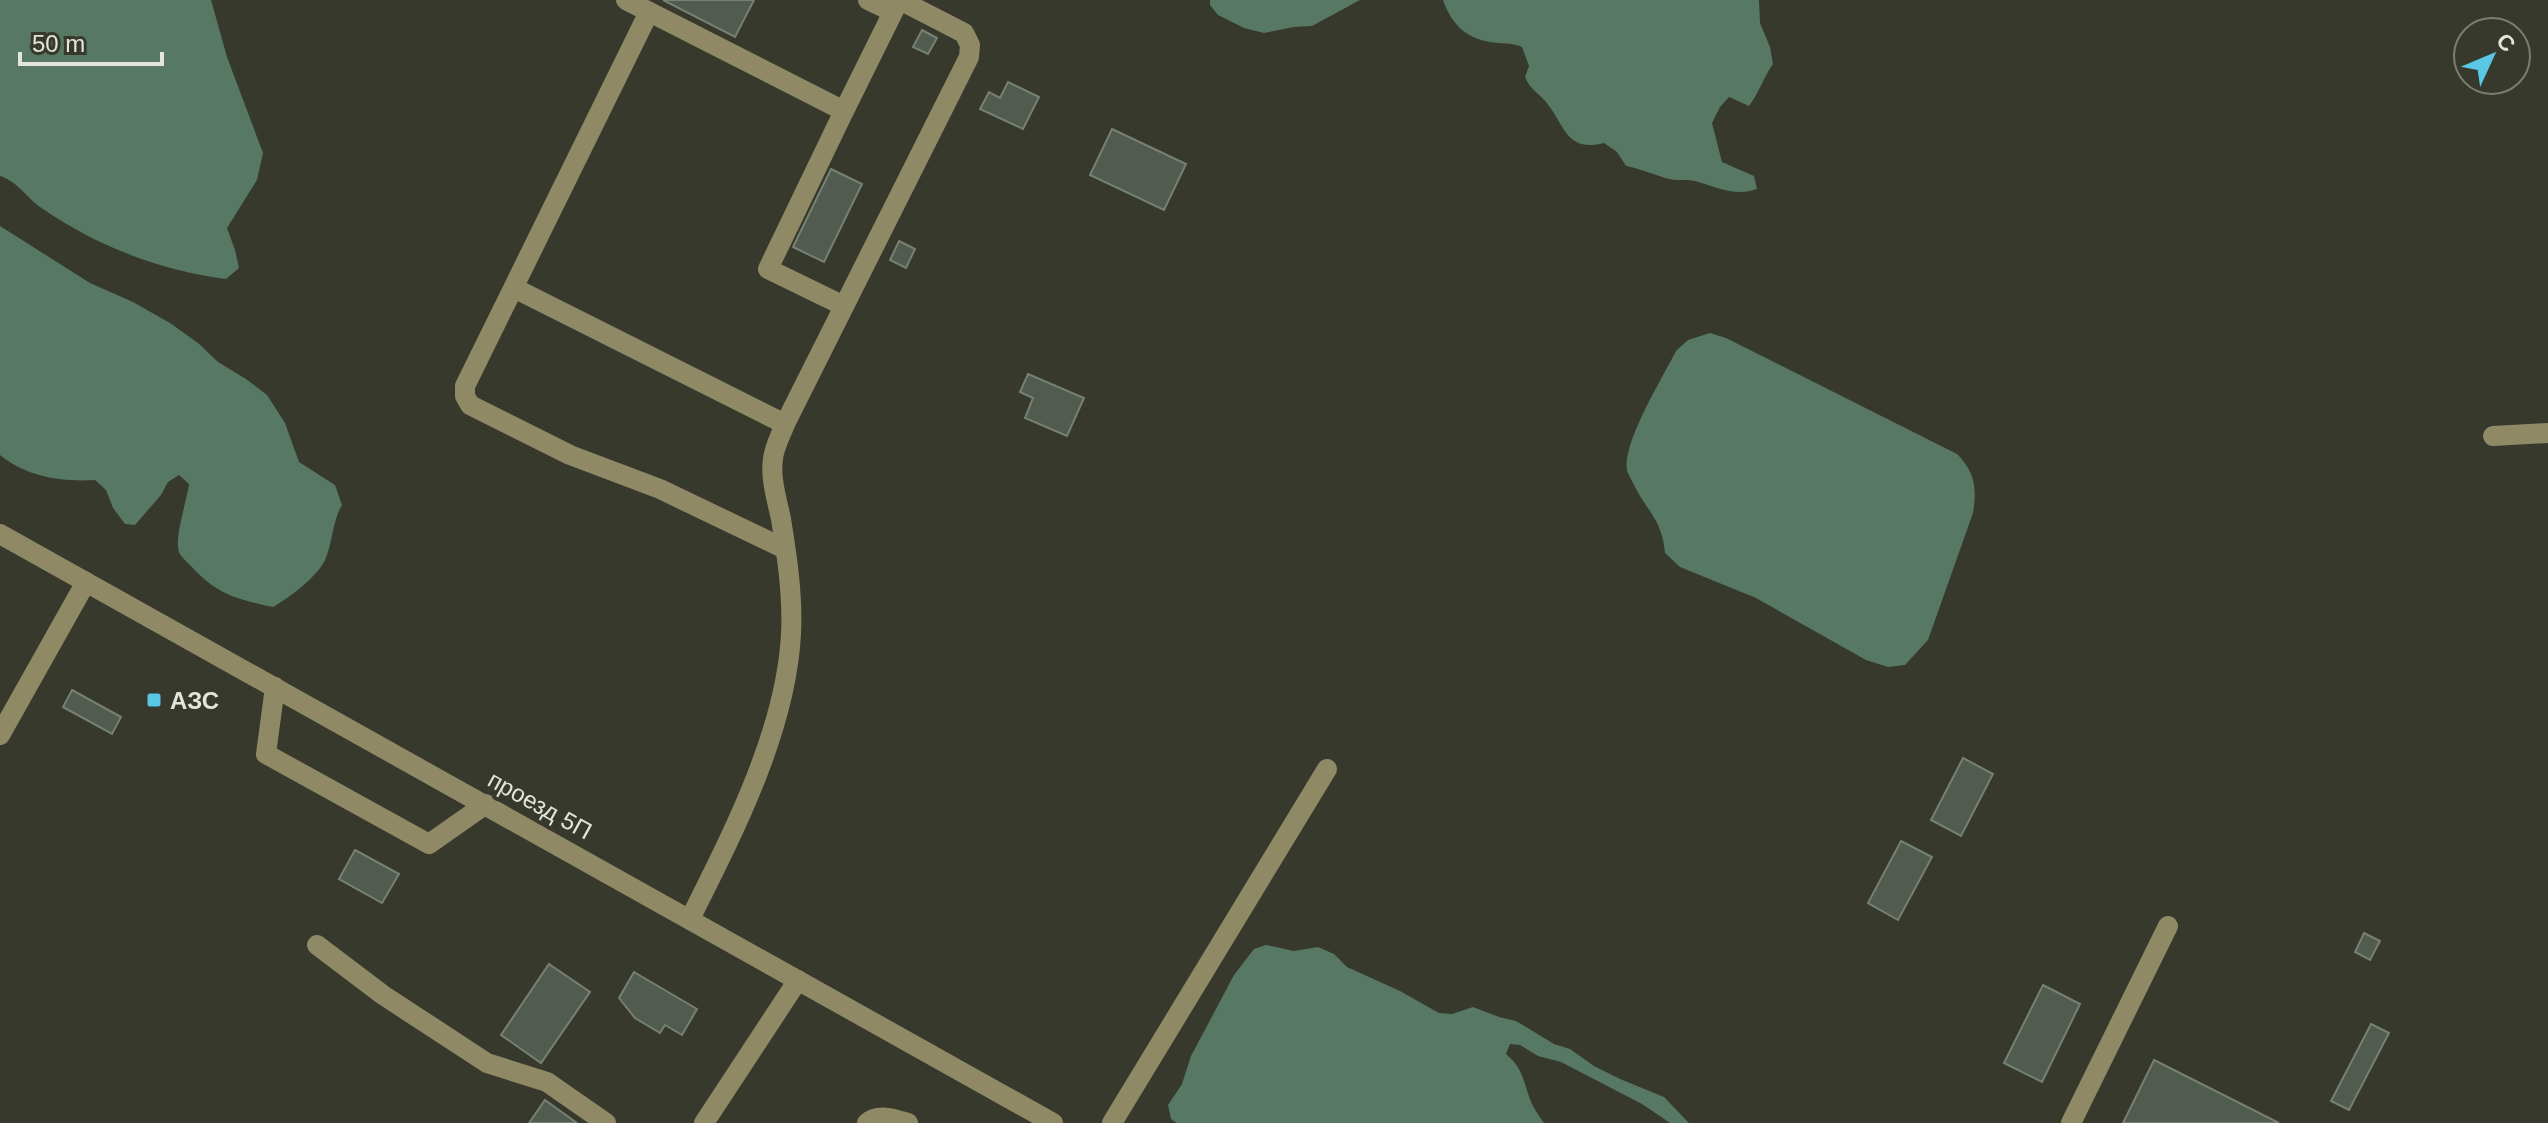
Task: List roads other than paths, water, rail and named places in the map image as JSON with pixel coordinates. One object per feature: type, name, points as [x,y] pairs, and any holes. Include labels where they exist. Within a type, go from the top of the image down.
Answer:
[{"type":"street","points":[[626,0],[844,111]]},
{"type":"street","points":[[690,919],[751,788],[786,676],[791,632],[785,549],[773,481],[773,458],[785,424],[969,57],[970,45],[964,33],[897,4],[868,0]]},
{"type":"street","points":[[844,306],[768,269],[897,4]]},
{"type":"street","points":[[649,12],[465,386],[465,396],[470,405],[570,455],[660,489],[785,549]]},
{"type":"street","points":[[514,288],[785,424]]},
{"type":"street","points":[[2493,436],[2548,433]]},
{"type":"street","name":"проезд 5П","points":[[0,534],[1053,1123]]},
{"type":"street","points":[[0,735],[86,582]]},
{"type":"street","points":[[275,687],[266,754],[280,762],[429,844],[486,804]]},
{"type":"street","points":[[1112,1123],[1327,769]]},
{"type":"street","points":[[2071,1123],[2168,926]]},
{"type":"street","points":[[317,945],[383,995],[487,1063],[547,1082],[606,1123]]},
{"type":"street","points":[[704,1123],[798,980]]},
{"type":"street","points":[[867,1123],[872,1119],[892,1117],[908,1123]]},
{"type":"place","name":"АЗС","points":[[154,700]]}]
